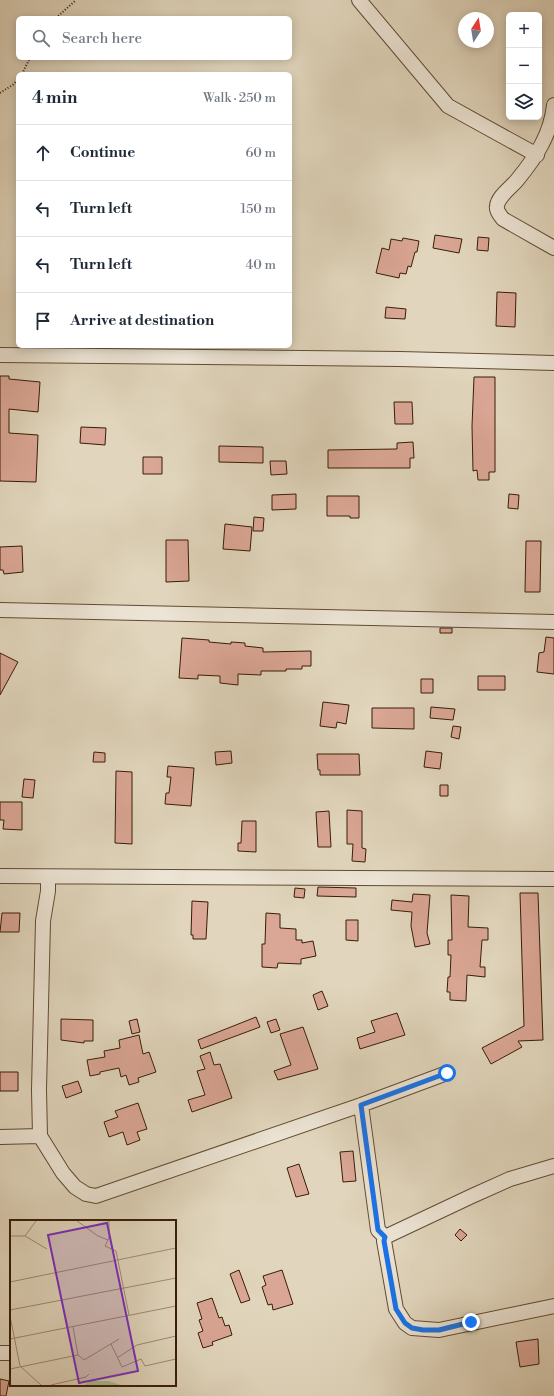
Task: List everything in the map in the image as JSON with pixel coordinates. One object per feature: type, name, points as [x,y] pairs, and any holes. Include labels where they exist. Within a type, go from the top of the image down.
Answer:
[{"type":"street","points":[[359,0],[448,106],[537,155]]},
{"type":"street","points":[[554,105],[546,138],[537,155],[502,196],[497,205],[498,212],[503,220],[554,248]]},
{"type":"street","points":[[0,355],[554,362]]},
{"type":"street","points":[[0,610],[554,622]]},
{"type":"street","points":[[0,876],[554,879]]},
{"type":"street","points":[[48,877],[48,891],[43,921],[39,1090],[40,1136],[75,1187],[86,1194],[96,1196],[361,1105],[447,1073]]},
{"type":"street","points":[[361,1105],[378,1230],[385,1237]]},
{"type":"street","points":[[0,1137],[40,1136]]},
{"type":"street","points":[[385,1237],[472,1196],[510,1180],[554,1166]]},
{"type":"street","points":[[385,1237],[384,1241],[396,1309],[405,1323],[412,1328],[439,1330],[554,1306]]},
{"type":"path","points":[[58,16],[76,0]]},
{"type":"path","points":[[23,72],[29,60]]},
{"type":"path","points":[[0,94],[16,82]]},
{"type":"building","points":[[435,235],[462,239],[459,253],[433,248]]},
{"type":"building","points":[[478,237],[489,238],[488,251],[477,250]]},
{"type":"building","points":[[403,238],[419,241],[417,252],[415,252],[411,267],[408,266],[406,274],[400,273],[399,278],[376,273],[382,248],[389,250],[391,239],[402,241]]},
{"type":"building","points":[[497,292],[516,293],[515,327],[496,326]]},
{"type":"building","points":[[386,307],[406,309],[405,319],[385,318]]},
{"type":"building","points":[[0,376],[9,376],[9,379],[40,382],[38,412],[9,409],[9,433],[38,435],[36,482],[0,481]]},
{"type":"building","points":[[474,377],[495,377],[495,472],[489,472],[489,480],[478,480],[477,470],[473,471],[472,426]]},
{"type":"building","points":[[394,402],[412,402],[413,424],[395,424]]},
{"type":"building","points":[[81,427],[106,428],[105,445],[80,443]]},
{"type":"building","points":[[413,442],[414,458],[410,458],[410,468],[328,468],[328,450],[397,449],[397,443]]},
{"type":"building","points":[[219,446],[263,447],[263,463],[219,462]]},
{"type":"building","points":[[143,457],[162,457],[162,474],[143,474]]},
{"type":"building","points":[[270,461],[286,461],[287,474],[271,475]]},
{"type":"building","points":[[296,494],[296,509],[272,510],[272,495]]},
{"type":"building","points":[[509,494],[519,495],[518,509],[508,508]]},
{"type":"building","points":[[327,496],[359,496],[359,518],[350,518],[350,516],[327,516]]},
{"type":"building","points":[[254,517],[264,518],[263,531],[253,531]]},
{"type":"building","points":[[225,524],[252,527],[250,551],[223,549]]},
{"type":"building","points":[[166,540],[188,540],[189,581],[166,582]]},
{"type":"building","points":[[526,541],[541,541],[540,592],[525,592]]},
{"type":"building","points":[[22,546],[23,572],[4,574],[3,570],[0,570],[0,547]]},
{"type":"building","points":[[440,628],[452,628],[452,633],[440,633]]},
{"type":"building","points":[[546,637],[554,638],[554,674],[537,672],[539,653],[544,652]]},
{"type":"building","points":[[182,638],[209,640],[209,642],[231,644],[231,642],[245,643],[245,646],[263,648],[263,652],[311,651],[311,666],[302,666],[302,669],[286,669],[286,671],[261,671],[261,675],[238,674],[238,685],[220,683],[220,676],[198,675],[198,679],[179,678]]},
{"type":"building","points":[[0,653],[18,662],[0,695]]},
{"type":"building","points":[[478,676],[505,676],[505,690],[478,690]]},
{"type":"building","points":[[421,679],[433,679],[433,693],[421,693]]},
{"type":"building","points":[[323,702],[349,705],[346,724],[337,722],[336,728],[320,726]]},
{"type":"building","points":[[431,707],[455,709],[453,720],[430,718]]},
{"type":"building","points":[[372,708],[414,708],[414,729],[372,728]]},
{"type":"building","points":[[453,726],[461,727],[459,739],[451,737]]},
{"type":"building","points":[[231,751],[232,763],[216,765],[215,752]]},
{"type":"building","points":[[426,751],[442,753],[440,769],[424,767]]},
{"type":"building","points":[[94,752],[105,753],[105,762],[93,762]]},
{"type":"building","points":[[317,754],[359,754],[360,775],[320,775],[320,770],[318,770]]},
{"type":"building","points":[[168,766],[194,768],[191,806],[165,804],[166,793],[169,793],[171,777],[167,777]]},
{"type":"building","points":[[116,771],[132,772],[132,844],[115,843]]},
{"type":"building","points":[[24,779],[35,780],[33,798],[22,797]]},
{"type":"building","points":[[440,785],[448,785],[448,796],[440,796]]},
{"type":"building","points":[[0,802],[22,802],[22,830],[3,829],[4,820],[0,820]]},
{"type":"building","points":[[347,810],[362,811],[362,848],[366,849],[365,862],[352,861],[353,844],[347,844]]},
{"type":"building","points":[[329,811],[331,847],[318,847],[316,812]]},
{"type":"building","points":[[242,821],[256,821],[256,852],[238,851],[238,843],[241,843]]},
{"type":"building","points":[[318,887],[356,888],[356,897],[317,896]]},
{"type":"building","points":[[295,888],[305,889],[304,898],[294,897]]},
{"type":"building","points":[[520,893],[538,893],[543,1040],[518,1041],[522,1047],[491,1064],[482,1048],[524,1026]]},
{"type":"building","points":[[413,894],[430,895],[427,933],[430,944],[415,947],[411,926],[412,912],[391,910],[392,900],[412,902]]},
{"type":"building","points":[[451,895],[469,896],[468,927],[488,928],[488,940],[482,940],[480,967],[485,967],[485,977],[467,975],[466,1001],[450,1000],[450,992],[447,992],[448,977],[450,977],[451,955],[448,955],[448,940],[452,940]]},
{"type":"building","points":[[192,901],[208,902],[206,939],[193,939],[193,935],[191,935]]},
{"type":"building","points":[[2,913],[20,913],[19,932],[0,932]]},
{"type":"building","points":[[266,913],[280,914],[280,928],[296,929],[296,940],[302,940],[302,943],[313,941],[316,956],[301,959],[301,964],[278,963],[277,968],[262,967],[262,944],[265,944]]},
{"type":"building","points":[[346,920],[358,920],[358,941],[346,940]]},
{"type":"building","points":[[322,991],[328,1006],[318,1010],[313,995]]},
{"type":"building","points":[[397,1013],[405,1035],[360,1049],[357,1038],[375,1032],[371,1021]]},
{"type":"building","points":[[256,1017],[260,1027],[201,1049],[198,1040]]},
{"type":"building","points":[[61,1019],[93,1020],[93,1041],[84,1041],[84,1043],[61,1040]]},
{"type":"building","points":[[137,1019],[140,1032],[132,1034],[129,1021]]},
{"type":"building","points":[[276,1019],[280,1030],[271,1033],[267,1022]]},
{"type":"building","points":[[303,1027],[318,1069],[278,1080],[274,1071],[291,1065],[280,1034]]},
{"type":"building","points":[[139,1035],[143,1054],[149,1052],[156,1072],[138,1078],[139,1082],[129,1085],[126,1075],[121,1077],[119,1068],[90,1076],[87,1060],[105,1057],[104,1051],[120,1048],[119,1040]]},
{"type":"building","points":[[210,1052],[214,1065],[220,1064],[232,1098],[192,1112],[188,1100],[205,1095],[197,1071],[205,1069],[200,1056]]},
{"type":"building","points":[[0,1072],[18,1072],[18,1091],[0,1091]]},
{"type":"building","points":[[78,1081],[82,1092],[66,1098],[62,1086]]},
{"type":"building","points":[[138,1103],[147,1129],[137,1132],[140,1140],[127,1145],[123,1132],[109,1137],[104,1122],[118,1117],[115,1111]]},
{"type":"building","points":[[353,1151],[356,1181],[343,1182],[340,1152]]},
{"type":"building","points":[[299,1164],[309,1194],[296,1197],[287,1168]]},
{"type":"building","points":[[460,1229],[467,1235],[461,1241],[455,1235]]},
{"type":"building","points":[[239,1270],[250,1300],[241,1303],[230,1274]]},
{"type":"building","points":[[282,1270],[293,1304],[273,1310],[272,1304],[268,1305],[262,1287],[266,1285],[263,1276]]},
{"type":"building","points":[[212,1298],[219,1318],[222,1317],[225,1326],[229,1325],[232,1335],[212,1342],[213,1345],[203,1348],[198,1333],[203,1331],[199,1320],[202,1319],[197,1303]]},
{"type":"building","points":[[538,1339],[539,1364],[520,1367],[516,1342]]},
{"type":"building","points":[[0,1379],[9,1381],[6,1396],[0,1396]]},
{"type":"route","points":[[447,1073],[361,1105],[378,1230],[380,1234],[385,1237],[384,1241],[396,1309],[405,1323],[412,1328],[423,1330],[439,1330],[471,1322]]}]
